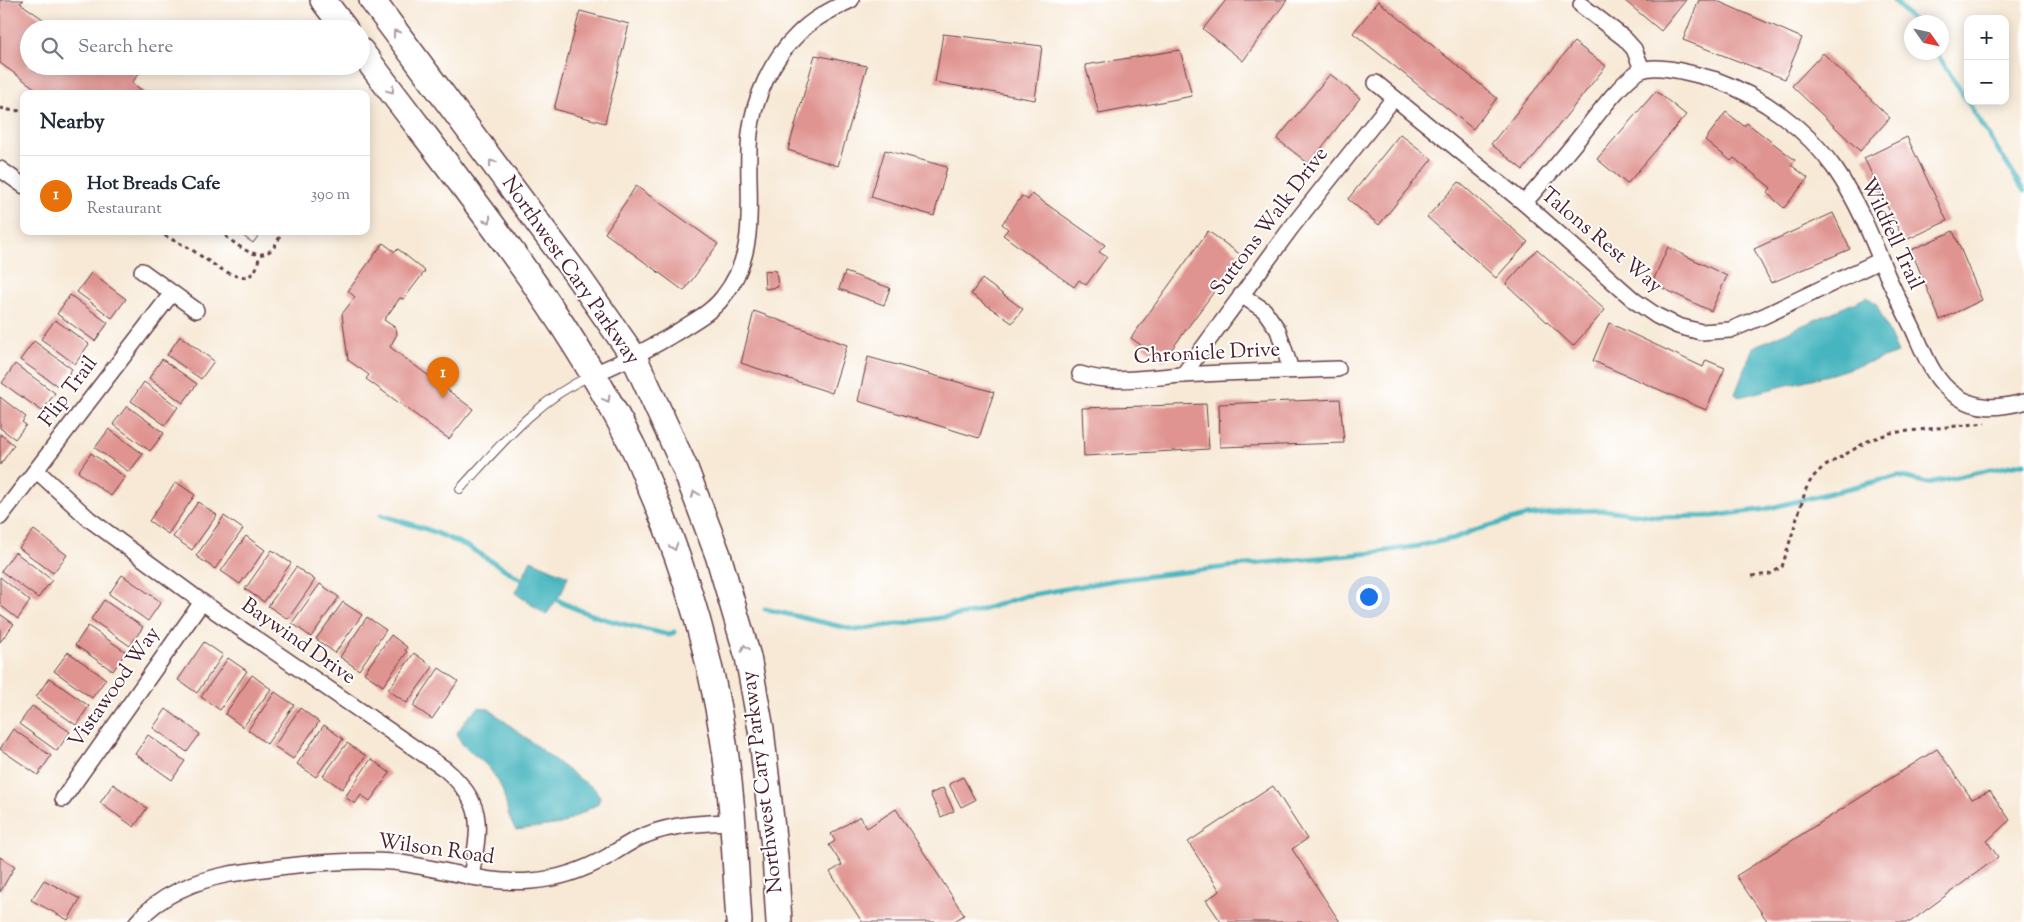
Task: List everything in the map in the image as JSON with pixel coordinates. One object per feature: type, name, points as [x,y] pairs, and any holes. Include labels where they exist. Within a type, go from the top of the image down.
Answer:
[{"type":"main road","points":[[323,0],[337,20]]},
{"type":"main road","name":"Northwest Cary Parkway","points":[[372,0],[576,274],[634,357],[685,468],[715,546],[748,657],[761,729],[775,856],[779,922]]},
{"type":"main road","name":"Northwest Cary Parkway","points":[[370,63],[463,186],[559,319],[594,374],[633,446],[679,560],[696,615],[712,679],[723,738],[732,822],[739,922]]},
{"type":"street","points":[[594,374],[634,357],[671,336],[709,312],[723,298],[736,279],[749,241],[750,133],[759,97],[772,68],[797,34],[814,20],[851,0]]},
{"type":"street","points":[[1524,203],[1623,85],[1642,70],[1634,49],[1624,38],[1581,5]]},
{"type":"street","name":"Wildfell Trail","points":[[1642,70],[1663,68],[1683,71],[1722,82],[1759,101],[1791,123],[1819,149],[1835,169],[1860,211],[1930,365],[1946,388],[1965,401],[1987,408],[2000,408],[2024,402]]},
{"type":"street","name":"Talons Rest Way","points":[[1376,83],[1524,203],[1635,300],[1657,316],[1671,322],[1701,332],[1714,332],[1738,326],[1881,260]]},
{"type":"street","name":"Suttons Walk Drive","points":[[1183,375],[1291,228],[1394,98]]},
{"type":"street","points":[[0,169],[20,183]]},
{"type":"street","points":[[142,271],[196,310]]},
{"type":"street","name":"Flip Trail","points":[[0,517],[172,293]]},
{"type":"street","points":[[1242,295],[1264,310],[1278,330],[1290,370]]},
{"type":"street","name":"Chronicle Drive","points":[[1080,374],[1096,379],[1121,380],[1183,375],[1338,369]]},
{"type":"street","name":"Baywind Drive","points":[[36,470],[89,519],[202,602],[445,769],[460,782],[468,792],[477,812],[478,831],[471,878]]},
{"type":"street","name":"Vistawood Way","points":[[63,799],[202,602]]},
{"type":"street","name":"Wilson Road","points":[[142,919],[167,897],[211,877],[249,871],[361,861],[418,866],[471,878],[503,882],[532,881],[558,876],[588,866],[630,842],[662,829],[683,825],[732,822]]},
{"type":"lane","points":[[460,489],[530,414],[575,382],[594,374]]},
{"type":"path","points":[[0,108],[20,110]]},
{"type":"path","points":[[166,235],[188,247],[219,270],[237,276],[249,275],[253,272],[259,261],[259,255]]},
{"type":"path","points":[[224,235],[248,252],[259,255],[271,251],[281,235]]},
{"type":"path","points":[[1752,576],[1770,574],[1782,567],[1800,503],[1812,478],[1822,468],[1868,441],[1890,433],[1987,423]]},
{"type":"water","points":[[1867,297],[1876,303],[1898,353],[1832,374],[1739,397],[1735,394],[1753,347]]},
{"type":"water","points":[[531,560],[568,576],[562,592],[546,615],[515,593]]},
{"type":"water","points":[[479,707],[489,709],[595,789],[600,797],[598,804],[562,824],[516,830],[510,820],[502,789],[496,778],[485,764],[465,747],[457,733],[467,718]]},
{"type":"building","points":[[0,0],[24,0],[20,3],[44,20],[20,20],[20,75],[138,75],[132,83],[142,90],[37,90],[0,63]]},
{"type":"building","points":[[1226,0],[1287,0],[1243,61],[1203,29]]},
{"type":"building","points":[[1624,0],[1686,0],[1661,31]]},
{"type":"building","points":[[1699,0],[1715,0],[1802,38],[1785,79],[1683,40]]},
{"type":"building","points":[[1378,1],[1497,98],[1473,129],[1353,33]]},
{"type":"building","points":[[580,11],[629,24],[605,123],[554,109]]},
{"type":"building","points":[[943,34],[1042,46],[1035,100],[935,82]]},
{"type":"building","points":[[1574,42],[1606,66],[1523,170],[1491,144]]},
{"type":"building","points":[[1180,50],[1192,96],[1099,114],[1085,65]]},
{"type":"building","points":[[1823,53],[1890,118],[1860,151],[1792,86]]},
{"type":"building","points":[[815,55],[867,66],[838,166],[788,150]]},
{"type":"building","points":[[1330,74],[1360,98],[1309,164],[1277,139]]},
{"type":"building","points":[[1656,91],[1686,115],[1627,184],[1597,159]]},
{"type":"building","points":[[1726,112],[1744,126],[1747,123],[1795,160],[1791,165],[1808,178],[1784,208],[1767,193],[1771,188],[1734,158],[1731,161],[1705,140]]},
{"type":"building","points":[[1400,134],[1432,159],[1379,225],[1348,199]]},
{"type":"building","points":[[1907,137],[1947,221],[1904,241],[1864,158]]},
{"type":"building","points":[[885,150],[947,167],[934,216],[871,197]]},
{"type":"building","points":[[1459,182],[1528,242],[1496,278],[1427,217]]},
{"type":"building","points":[[636,186],[718,244],[684,291],[605,233]]},
{"type":"building","points":[[1032,194],[1105,245],[1099,252],[1107,257],[1086,285],[1079,280],[1074,287],[1003,235],[1008,229],[1002,224],[1022,196],[1028,200]]},
{"type":"building","points":[[1833,213],[1850,249],[1771,283],[1754,249]]},
{"type":"building","points":[[1208,231],[1241,255],[1163,361],[1131,338]]},
{"type":"building","points":[[1953,231],[1982,300],[1940,320],[1911,250]]},
{"type":"building","points":[[242,235],[259,235],[253,243]]},
{"type":"building","points":[[383,243],[395,252],[398,249],[425,271],[404,299],[400,298],[384,320],[396,328],[397,334],[390,347],[473,409],[449,439],[366,379],[369,375],[348,360],[342,314],[355,297],[348,291]]},
{"type":"building","points":[[1668,247],[1727,276],[1711,311],[1652,283]]},
{"type":"building","points":[[1537,249],[1605,310],[1573,346],[1506,284]]},
{"type":"building","points":[[776,270],[778,287],[765,289],[764,271]]},
{"type":"building","points":[[845,272],[890,288],[884,305],[839,289]]},
{"type":"building","points":[[91,273],[126,299],[112,318],[77,292]]},
{"type":"building","points":[[982,279],[1023,309],[1012,323],[971,294]]},
{"type":"building","points":[[70,295],[108,323],[95,341],[57,314]]},
{"type":"building","points":[[754,311],[847,345],[832,393],[741,363]]},
{"type":"building","points":[[55,320],[89,344],[75,364],[41,339]]},
{"type":"building","points":[[1609,323],[1703,367],[1706,360],[1725,368],[1706,410],[1593,361]]},
{"type":"building","points":[[180,336],[214,361],[201,379],[167,355]]},
{"type":"building","points":[[34,341],[72,369],[59,387],[20,360]]},
{"type":"building","points":[[868,357],[994,392],[979,438],[858,401]]},
{"type":"building","points":[[162,359],[197,384],[183,403],[149,378]]},
{"type":"building","points":[[15,364],[55,393],[42,411],[2,383]]},
{"type":"building","points":[[144,382],[178,407],[165,425],[131,401]]},
{"type":"building","points":[[0,397],[26,417],[22,422],[26,425],[15,439],[0,428]]},
{"type":"building","points":[[1340,399],[1344,443],[1220,447],[1219,404]]},
{"type":"building","points":[[1206,404],[1209,449],[1084,456],[1082,408]]},
{"type":"building","points":[[127,406],[164,433],[150,451],[113,424]]},
{"type":"building","points":[[109,429],[143,454],[129,472],[95,448]]},
{"type":"building","points":[[0,434],[14,445],[0,465]]},
{"type":"building","points":[[91,453],[125,477],[111,496],[78,472]]},
{"type":"building","points":[[176,482],[195,495],[168,534],[149,521]]},
{"type":"building","points":[[198,502],[217,515],[192,550],[173,537]]},
{"type":"building","points":[[224,516],[243,529],[215,569],[196,556]]},
{"type":"building","points":[[34,530],[67,555],[53,573],[19,548]]},
{"type":"building","points":[[246,536],[265,550],[240,584],[221,571]]},
{"type":"building","points":[[272,550],[291,563],[264,602],[245,589]]},
{"type":"building","points":[[15,552],[52,580],[38,598],[1,571]]},
{"type":"building","points":[[296,567],[315,580],[288,619],[268,606]]},
{"type":"building","points":[[122,575],[161,602],[148,621],[109,594]]},
{"type":"building","points":[[0,577],[30,601],[18,619],[0,605]]},
{"type":"building","points":[[320,584],[339,597],[311,637],[292,623]]},
{"type":"building","points":[[104,600],[143,627],[130,646],[91,619]]},
{"type":"building","points":[[343,602],[362,615],[335,653],[316,639]]},
{"type":"building","points":[[0,614],[14,624],[0,642]]},
{"type":"building","points":[[367,617],[386,630],[359,670],[340,657]]},
{"type":"building","points":[[88,626],[126,652],[113,671],[75,645]]},
{"type":"building","points":[[391,635],[407,647],[405,650],[407,652],[383,686],[364,673]]},
{"type":"building","points":[[204,642],[223,655],[197,693],[178,680]]},
{"type":"building","points":[[68,652],[106,679],[92,698],[54,671]]},
{"type":"building","points":[[414,653],[433,667],[407,703],[388,690]]},
{"type":"building","points":[[228,658],[247,671],[220,710],[201,697]]},
{"type":"building","points":[[439,668],[458,681],[432,719],[413,706]]},
{"type":"building","points":[[252,675],[271,689],[243,727],[225,714]]},
{"type":"building","points":[[49,678],[89,706],[76,725],[36,697]]},
{"type":"building","points":[[275,692],[294,705],[267,744],[248,730]]},
{"type":"building","points":[[32,706],[70,732],[57,751],[19,724]]},
{"type":"building","points":[[300,708],[319,722],[293,759],[274,746]]},
{"type":"building","points":[[166,709],[200,734],[187,752],[153,728]]},
{"type":"building","points":[[324,725],[343,739],[316,777],[297,764]]},
{"type":"building","points":[[13,729],[51,756],[38,775],[0,749]]},
{"type":"building","points":[[148,735],[185,761],[172,780],[135,754]]},
{"type":"building","points":[[347,743],[366,756],[342,789],[323,776]]},
{"type":"building","points":[[1937,749],[1972,799],[1990,791],[2010,820],[1987,841],[1998,857],[1910,922],[1768,922],[1736,876]]},
{"type":"building","points":[[371,759],[390,773],[370,801],[361,795],[355,804],[345,797]]},
{"type":"building","points":[[963,777],[975,800],[961,807],[949,784]]},
{"type":"building","points":[[113,784],[147,808],[134,827],[100,803]]},
{"type":"building","points":[[1273,786],[1307,839],[1292,849],[1340,922],[1221,922],[1206,900],[1220,891],[1188,842]]},
{"type":"building","points":[[943,788],[954,811],[941,817],[930,794]]},
{"type":"building","points":[[896,809],[964,915],[953,922],[862,922],[830,872],[842,865],[829,845],[835,841],[831,834],[860,816],[867,828]]},
{"type":"building","points":[[0,857],[15,866],[0,892]]},
{"type":"building","points":[[44,880],[80,899],[68,920],[31,900]]},
{"type":"waterway","points":[[1894,0],[1908,15]]},
{"type":"waterway","points":[[1941,60],[2024,191]]},
{"type":"waterway","points":[[765,609],[856,630],[972,613],[1025,596],[1116,580],[1262,563],[1372,553],[1418,546],[1455,538],[1474,530],[1525,516],[1605,510],[1660,517],[1714,516],[1766,509],[1898,476],[1928,483],[2024,463]]},
{"type":"waterway","points":[[381,515],[429,530],[467,546],[527,583]]},
{"type":"waterway","points":[[552,597],[594,616],[669,635],[674,632]]},
{"type":"place","name":"Hot Breads Cafe","points":[[443,398]]}]
